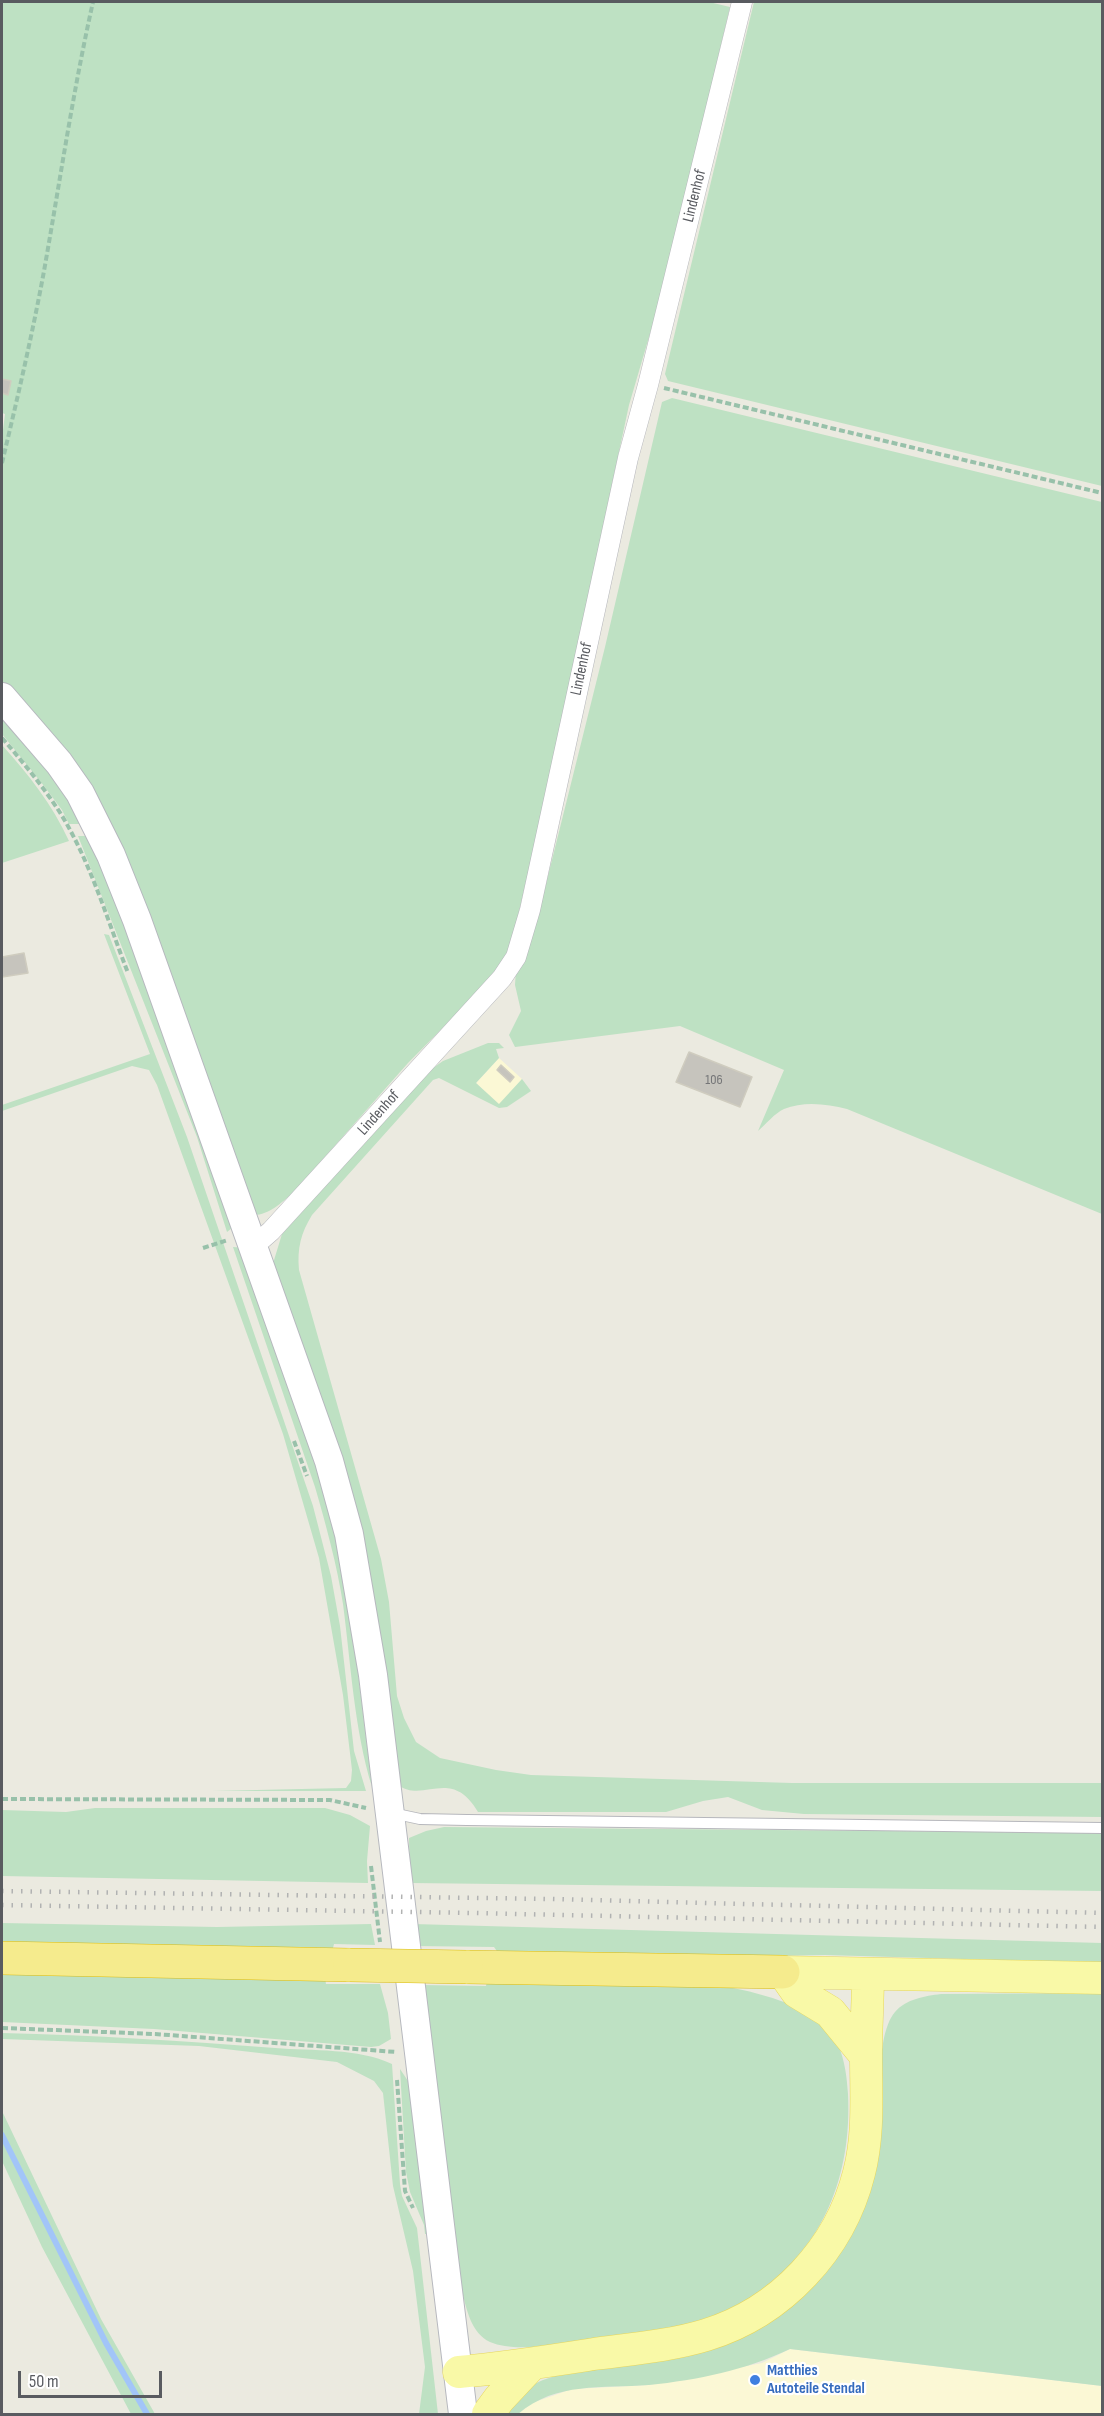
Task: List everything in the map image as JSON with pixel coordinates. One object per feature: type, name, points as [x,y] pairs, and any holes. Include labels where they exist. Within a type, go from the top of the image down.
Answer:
[{"type":"highway","points":[[2,1958],[783,1972]]},
{"type":"main road","points":[[2,698],[70,778],[89,809],[111,855],[156,970],[241,1247],[329,1461],[350,1534],[369,1643],[390,1813],[401,2052],[459,2372],[462,2415]]},
{"type":"main road","points":[[783,1972],[1102,1978]]},
{"type":"main road","points":[[783,1972],[797,1992],[830,2012],[866,2055]]},
{"type":"main road","points":[[459,2372],[531,2365],[672,2343],[708,2334],[748,2317],[787,2290],[810,2267],[831,2240],[853,2192],[863,2152],[866,2128],[868,1974]]},
{"type":"main road","points":[[488,2415],[499,2399],[531,2365]]},
{"type":"street","name":"Lindenhof","points":[[241,1247],[263,1238],[271,1231],[502,978],[516,957],[530,910],[628,458],[742,2]]},
{"type":"lane","points":[[390,1813],[420,1819],[467,1820],[1102,1828]]},
{"type":"path","points":[[2,463],[44,273],[83,46],[93,2]]},
{"type":"path","points":[[648,385],[1102,493]]},
{"type":"path","points":[[2,738],[60,813],[78,848],[130,976]]},
{"type":"path","points":[[223,1230],[241,1247]]},
{"type":"path","points":[[294,1439],[309,1483]]},
{"type":"path","points":[[2,1799],[330,1800],[390,1813]]},
{"type":"path","points":[[371,1862],[381,1954]]},
{"type":"path","points":[[2,2028],[155,2034],[401,2052]]},
{"type":"path","points":[[397,2075],[405,2191],[416,2214]]},
{"type":"shaded area","points":[[499,1058],[522,1079],[499,1105],[476,1083]]},
{"type":"shaded area","points":[[790,2349],[1102,2386],[1102,2414],[518,2414],[532,2403],[572,2389],[649,2385],[762,2363]]},
{"type":"green space","points":[[2,2],[709,2],[730,7],[664,286],[629,405],[512,941],[502,963],[483,987],[408,1063],[293,1193],[265,1213],[254,1215],[155,945],[2,686],[2,438],[5,414],[2,413]]},
{"type":"green space","points":[[754,2],[1102,2],[1102,486],[668,381],[665,374]]},
{"type":"green space","points":[[672,398],[1102,502],[1102,1214],[847,1109],[816,1104],[792,1106],[777,1113],[758,1131],[784,1070],[680,1026],[515,1047],[509,1035],[521,1011],[515,985],[516,969],[528,950],[540,908],[605,647],[662,402]]},
{"type":"green space","points":[[2,711],[81,813],[80,824],[69,824],[62,810],[2,734]]},
{"type":"green space","points":[[2,745],[39,790],[69,841],[2,863]]},
{"type":"green space","points":[[78,836],[91,836],[105,864],[232,1228],[227,1232],[197,1137]]},
{"type":"green space","points":[[104,934],[109,935],[187,1137],[313,1506],[331,1576],[340,1626],[354,1751],[366,1791],[212,1791],[346,1788],[351,1781],[352,1770],[343,1695],[319,1558],[283,1434],[157,1085],[149,1070],[132,1066],[2,1111],[2,1105],[150,1054]]},
{"type":"green space","points":[[488,1043],[499,1043],[504,1048],[496,1049],[499,1058],[476,1083],[499,1104],[522,1079],[531,1091],[507,1107],[499,1108],[439,1078],[433,1080],[312,1215],[299,1248],[299,1270],[381,1559],[389,1602],[397,1696],[404,1718],[416,1742],[440,1758],[531,1775],[792,1783],[1102,1783],[1102,1817],[804,1814],[762,1810],[728,1797],[703,1801],[666,1812],[478,1812],[468,1798],[458,1791],[448,1788],[408,1790],[398,1785],[271,1270],[282,1234],[426,1073],[443,1061]]},
{"type":"green space","points":[[233,1247],[245,1248],[326,1482],[344,1557],[372,1787],[361,1742],[338,1575],[327,1530],[315,1487]]},
{"type":"green space","points":[[95,1808],[325,1808],[350,1815],[370,1826],[368,1883],[2,1876],[2,1810],[66,1812]]},
{"type":"green space","points":[[444,1827],[1102,1833],[1102,1891],[410,1883],[409,1838]]},
{"type":"green space","points":[[2,1923],[217,1927],[371,1924],[375,1945],[334,1944],[333,1948],[2,1944]]},
{"type":"green space","points":[[413,1924],[1102,1943],[1102,1963],[825,1955],[715,1957],[499,1954],[494,1947],[416,1946]]},
{"type":"green space","points":[[2,1971],[325,1978],[326,1984],[380,1984],[388,2013],[391,2039],[379,2046],[371,2047],[154,2029],[2,2022]]},
{"type":"green space","points":[[487,1981],[704,1984],[761,1995],[795,2006],[817,2018],[833,2035],[842,2057],[847,2081],[848,2124],[845,2153],[829,2207],[816,2232],[799,2255],[778,2276],[745,2301],[720,2314],[687,2324],[529,2347],[490,2342],[478,2333],[462,2292],[420,1985],[486,1986]]},
{"type":"green space","points":[[1102,1993],[1102,2386],[790,2349],[756,2363],[704,2377],[649,2385],[564,2391],[533,2403],[518,2414],[498,2414],[523,2389],[543,2380],[564,2373],[653,2360],[831,2264],[861,2215],[875,2174],[883,2041],[888,2024],[899,2008],[922,1997],[941,1994]]},
{"type":"green space","points":[[2,2033],[335,2051],[365,2055],[392,2064],[400,2184],[402,2196],[417,2228],[438,2414],[419,2414],[425,2367],[413,2271],[393,2186],[383,2093],[374,2081],[337,2062],[199,2046],[2,2039]]},
{"type":"green space","points":[[400,2069],[412,2087],[427,2234],[425,2234],[424,2225],[410,2192],[406,2172]]},
{"type":"green space","points":[[2,2111],[101,2319],[155,2414],[131,2414],[42,2247],[2,2161]]},
{"type":"building","points":[[2,379],[11,381],[8,395],[2,393]]},
{"type":"building","points":[[24,953],[28,973],[2,977],[2,957]]},
{"type":"building","points":[[689,1052],[752,1077],[740,1107],[676,1082]]},
{"type":"building","points":[[501,1065],[514,1077],[510,1082],[497,1070]]},
{"type":"waterway","points":[[2,2135],[106,2343],[147,2414]]},
{"type":"railway","points":[[2,1891],[550,1899],[1102,1913]]},
{"type":"railway","points":[[2,1905],[1102,1927]]},
{"type":"place","name":"Matthies Autoteile Stendal","points":[[755,2380]]}]
